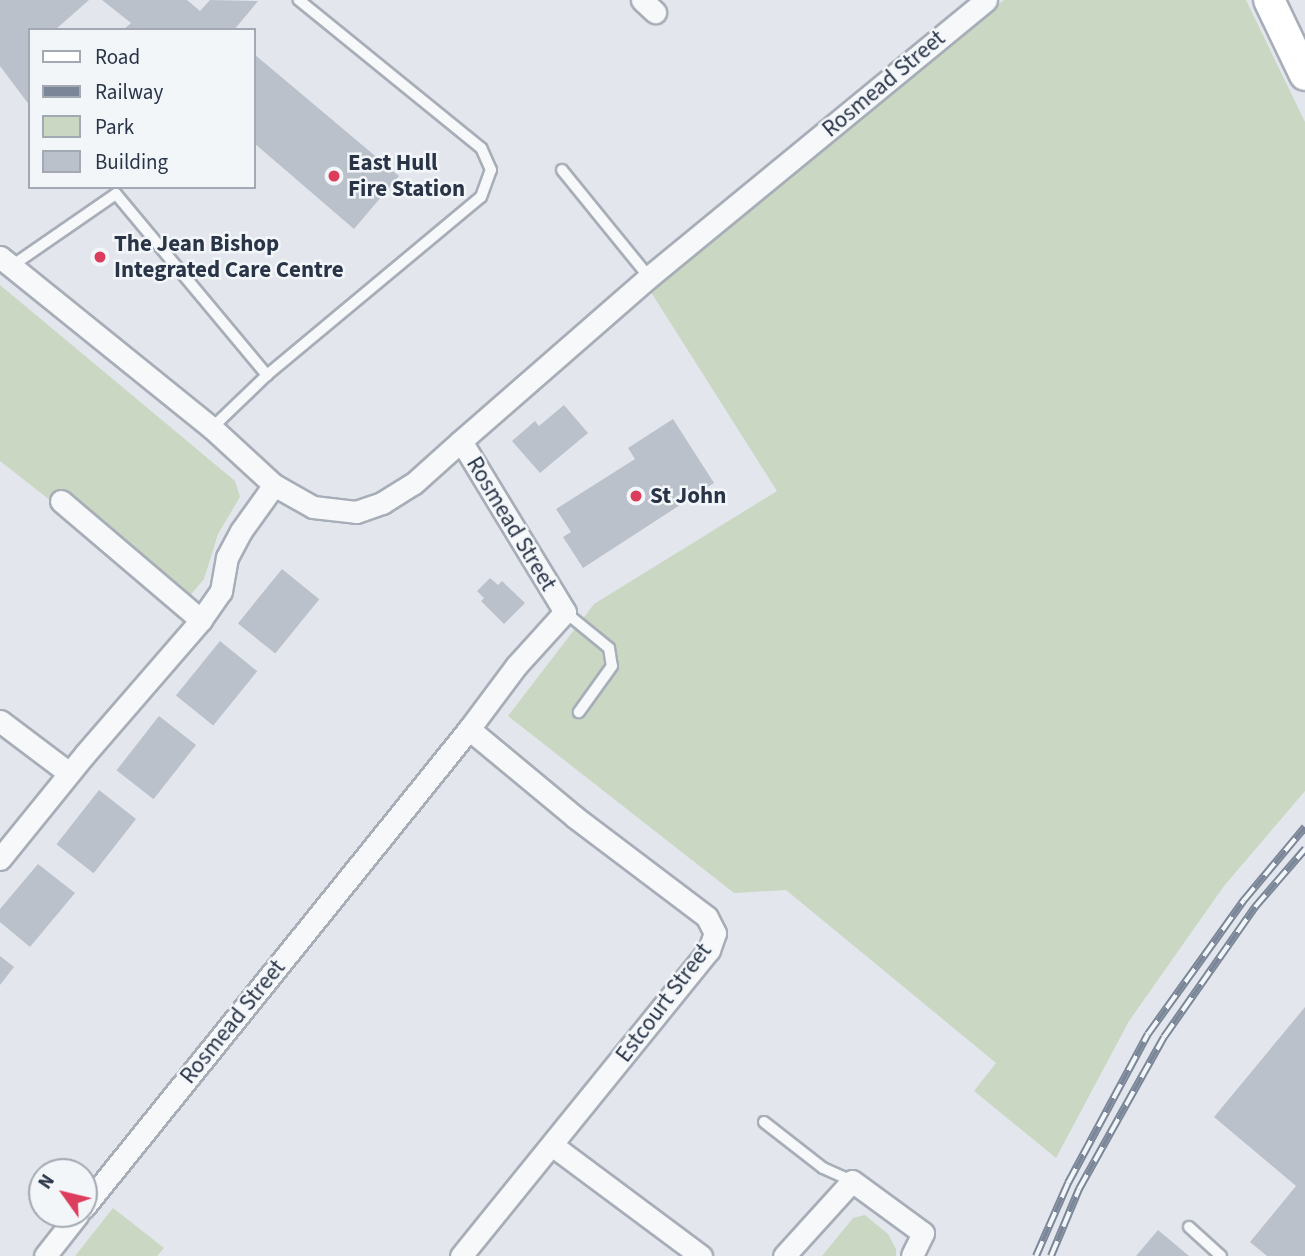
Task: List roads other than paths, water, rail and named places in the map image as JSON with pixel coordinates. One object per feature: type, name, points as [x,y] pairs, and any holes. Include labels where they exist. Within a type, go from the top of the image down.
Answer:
[{"type":"street","name":"Rosmead Street","points":[[98,1190],[469,729],[516,666],[565,612],[461,441],[649,276],[986,0]]},
{"type":"street","points":[[1269,0],[1305,75]]},
{"type":"street","points":[[7,261],[212,428],[274,485],[313,507],[356,512],[382,503],[413,484],[461,441]]},
{"type":"street","points":[[0,859],[69,773],[201,620],[221,591],[227,557],[241,531],[274,485]]},
{"type":"street","points":[[61,501],[201,620]]},
{"type":"street","points":[[0,721],[69,773]]},
{"type":"street","name":"Estcourt Street","points":[[461,1256],[709,950],[715,933],[707,917],[575,817],[469,729]]},
{"type":"street","points":[[552,1144],[701,1256]]},
{"type":"street","points":[[784,1256],[852,1181],[923,1233],[912,1256]]},
{"type":"street","points":[[45,1256],[67,1228]]},
{"type":"lane","points":[[212,428],[267,375],[481,197],[491,170],[481,148],[299,0]]},
{"type":"lane","points":[[562,170],[649,276]]},
{"type":"lane","points":[[7,261],[116,194],[267,375]]},
{"type":"lane","points":[[565,612],[609,648],[612,666],[579,712]]},
{"type":"lane","points":[[764,1122],[823,1168],[852,1181]]},
{"type":"lane","points":[[1189,1227],[1221,1256]]},
{"type":"railway","points":[[1036,1256],[1068,1183],[1148,1034],[1244,900],[1305,827]]},
{"type":"railway","points":[[1051,1256],[1079,1189],[1164,1037],[1255,907],[1305,849]]},
{"type":"place","name":"East Hull Fire Station","points":[[334,176]]},
{"type":"place","name":"The Jean Bishop Integrated Care Centre","points":[[100,257]]},
{"type":"place","name":"St John","points":[[636,496]]}]
